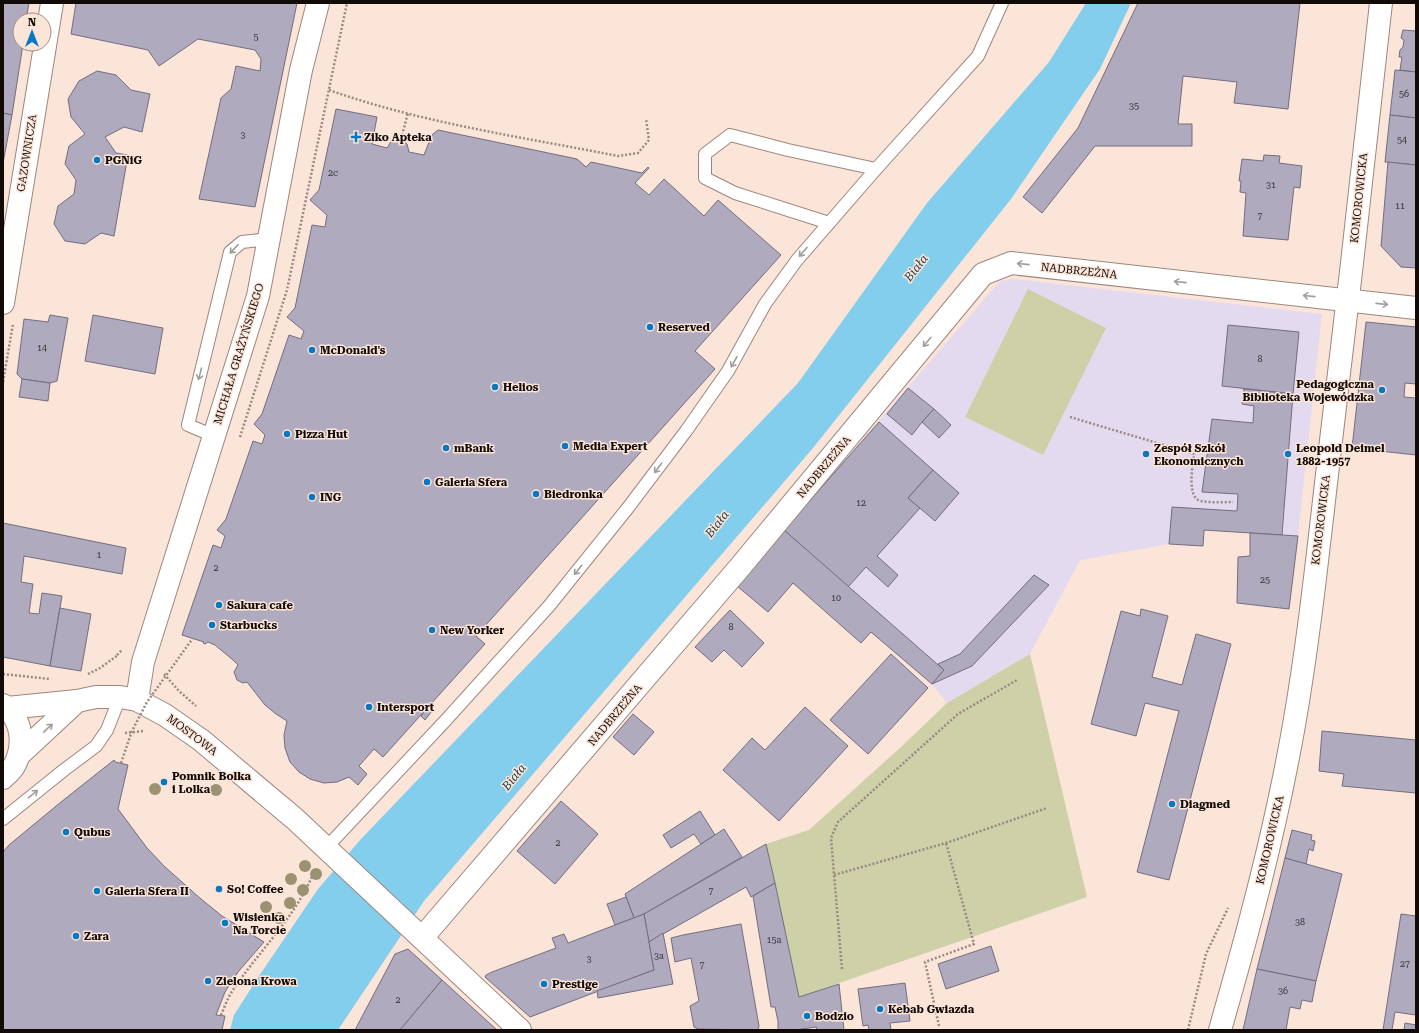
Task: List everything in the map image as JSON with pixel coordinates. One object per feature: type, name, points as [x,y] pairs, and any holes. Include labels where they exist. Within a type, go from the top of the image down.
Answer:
[{"type":"street","name":"GAZOWNICZA","points":[[3,304],[52,3]]},
{"type":"street","name":"MICHAŁA GRAŻYŃSKIEGO","points":[[128,698],[144,662],[258,296],[302,70],[318,3]]},
{"type":"street","name":"KOMOROWICKA","points":[[1220,1030],[1255,904],[1280,797],[1294,724],[1309,619],[1348,301],[1382,3]]},
{"type":"street","name":"NADBRZEŻNA","points":[[416,932],[740,567],[983,274],[1011,263],[1416,308]]},
{"type":"street","name":"MOSTOWA","points":[[5,706],[77,701],[96,697],[128,698],[165,715],[201,740],[264,792],[326,848],[520,1030]]},
{"type":"street","points":[[3,778],[13,768],[20,754],[77,701]]},
{"type":"street","points":[[5,706],[15,718],[20,729],[20,754]]},
{"type":"lane","points":[[326,848],[446,720],[549,606],[627,509],[686,431],[728,371],[770,298],[797,260],[876,169],[978,56],[1002,3]]},
{"type":"lane","points":[[829,223],[735,193],[705,178],[705,154],[730,135],[788,150],[876,169]]},
{"type":"lane","points":[[214,436],[188,425],[230,252],[242,242],[269,239]]},
{"type":"lane","points":[[3,819],[96,746],[128,698]]},
{"type":"path","points":[[329,90],[408,113],[478,129],[618,156],[638,153],[649,140],[646,118]]},
{"type":"path","points":[[401,139],[408,113]]},
{"type":"path","points":[[1070,416],[1194,454],[1191,488],[1194,496],[1199,501],[1233,502]]},
{"type":"path","points":[[121,763],[132,731],[147,702],[193,638]]},
{"type":"path","points":[[842,969],[831,838],[838,822],[958,714],[1017,680]]},
{"type":"path","points":[[118,734],[144,731],[148,733]]},
{"type":"path","points":[[834,875],[946,843],[1047,808]]},
{"type":"path","points":[[939,1026],[925,962],[974,944],[946,843]]},
{"type":"path","points":[[221,1015],[231,994],[304,894],[316,865],[320,869]]},
{"type":"shaded area","name":"Zespół Szkół Ekonomicznych","points":[[1013,279],[1322,314],[1298,536],[1205,530],[1203,546],[1169,544],[1080,560],[1030,654],[947,703],[932,684],[944,669],[784,530],[1000,281]]},
{"type":"green space","points":[[1028,289],[1106,328],[1043,455],[965,417]]},
{"type":"green space","points":[[1030,654],[1087,897],[799,997],[766,844],[809,830],[901,747],[947,703]]},
{"type":"water","name":"Biała","points":[[1086,3],[1131,3],[1100,69],[1011,199],[813,448],[424,901],[338,1030],[230,1030],[234,1015],[318,889],[361,839],[798,383],[927,203],[1049,62]]},
{"type":"building","points":[[3,3],[29,3],[27,12],[12,12],[12,52],[22,52],[12,115],[3,113]]},
{"type":"building","points":[[76,3],[297,3],[255,207],[199,199],[221,98],[231,89],[236,66],[260,71],[261,59],[255,50],[198,39],[159,66],[148,50],[71,34]]},
{"type":"building","points":[[1138,3],[1300,3],[1288,109],[1234,103],[1237,82],[1183,76],[1178,124],[1192,124],[1192,146],[1095,146],[1042,213],[1023,197],[1078,128]]},
{"type":"building","points":[[1403,30],[1416,31],[1416,72],[1400,70],[1402,57],[1399,57],[1400,50],[1403,47],[1404,40],[1401,38]]},
{"type":"building","points":[[1395,70],[1416,72],[1416,118],[1390,115]]},
{"type":"building","name":"PGNiG","points":[[97,71],[116,75],[131,90],[150,94],[142,132],[124,127],[105,137],[116,153],[128,155],[114,236],[101,233],[85,244],[65,241],[54,224],[58,206],[74,194],[76,180],[65,164],[69,146],[85,134],[71,117],[68,99],[79,81]]},
{"type":"building","name":"Galeria Sfera","points":[[336,109],[377,117],[372,144],[387,148],[392,140],[401,139],[407,144],[409,152],[424,155],[431,137],[438,130],[577,159],[586,167],[591,162],[642,173],[648,167],[649,168],[635,183],[649,195],[664,179],[704,216],[718,200],[781,255],[695,351],[715,369],[476,636],[485,644],[383,757],[374,749],[359,766],[367,774],[358,785],[349,777],[337,782],[324,783],[310,779],[299,772],[290,762],[285,748],[284,735],[287,721],[265,705],[247,682],[243,683],[237,680],[234,672],[238,665],[215,645],[208,642],[205,644],[203,643],[204,642],[182,635],[213,545],[221,548],[225,536],[217,530],[226,519],[253,441],[262,444],[265,435],[254,424],[262,414],[289,335],[301,339],[304,331],[287,317],[295,308],[312,225],[325,227],[327,215],[310,200],[319,190]]},
{"type":"building","points":[[3,113],[12,115],[3,163]]},
{"type":"building","points":[[1390,115],[1416,118],[1416,165],[1385,162]]},
{"type":"building","points":[[1264,155],[1280,156],[1279,163],[1302,166],[1300,188],[1294,187],[1288,240],[1243,236],[1246,193],[1240,192],[1241,181],[1239,181],[1242,159],[1263,161]]},
{"type":"building","points":[[1388,162],[1416,165],[1416,268],[1401,267],[1381,246]]},
{"type":"building","points":[[50,315],[68,318],[57,381],[50,383],[22,379],[17,374],[24,319],[48,322]]},
{"type":"building","points":[[93,315],[163,328],[155,374],[85,361]]},
{"type":"building","name":"Pedagogiczna Biblioteka Wojewódzka","points":[[1366,322],[1416,327],[1416,384],[1405,383],[1404,397],[1416,398],[1416,455],[1352,448]]},
{"type":"building","points":[[1228,325],[1299,332],[1293,394],[1222,386]]},
{"type":"building","points":[[22,379],[50,383],[48,401],[19,397]]},
{"type":"building","points":[[908,388],[934,409],[912,435],[887,414]]},
{"type":"building","points":[[1244,389],[1293,394],[1282,535],[1204,530],[1203,546],[1169,544],[1172,507],[1237,511],[1238,494],[1202,492],[1212,419],[1253,423],[1254,406],[1242,404]]},
{"type":"building","points":[[934,409],[951,425],[939,438],[922,422]]},
{"type":"building","points":[[879,422],[933,470],[908,498],[920,508],[877,556],[898,575],[888,587],[866,567],[848,587],[784,530]]},
{"type":"building","points":[[933,470],[959,493],[935,521],[908,498]]},
{"type":"building","points":[[3,523],[126,548],[122,574],[24,556],[21,582],[33,584],[29,613],[39,614],[42,593],[62,596],[50,666],[3,657]]},
{"type":"building","points":[[784,530],[944,670],[932,684],[871,632],[861,643],[793,583],[768,612],[737,586]]},
{"type":"building","points":[[1250,533],[1298,536],[1289,609],[1237,603],[1238,557],[1250,556]]},
{"type":"building","points":[[1034,575],[1049,585],[972,666],[932,684],[944,670],[938,664],[960,654]]},
{"type":"building","points":[[60,608],[91,614],[81,671],[50,666]]},
{"type":"building","name":"Diagmed","points":[[1141,609],[1168,616],[1152,677],[1182,685],[1196,634],[1231,644],[1169,880],[1137,872],[1179,711],[1145,703],[1136,736],[1091,724],[1121,611],[1140,616]]},
{"type":"building","points":[[730,610],[764,643],[742,667],[724,650],[712,662],[695,647]]},
{"type":"building","points":[[891,654],[928,688],[868,754],[830,720]]},
{"type":"building","points":[[805,707],[848,746],[779,821],[723,770],[752,738],[765,750]]},
{"type":"building","points":[[427,708],[432,711],[425,720],[421,716]]},
{"type":"building","points":[[633,714],[654,732],[634,755],[613,737]]},
{"type":"building","points":[[1322,731],[1416,740],[1416,793],[1342,786],[1344,774],[1319,771]]},
{"type":"building","name":"Galeria Sfera II","points":[[114,760],[115,762],[128,765],[118,809],[147,848],[164,866],[222,916],[264,942],[238,972],[225,992],[216,1015],[225,1016],[222,1030],[3,1030],[3,852],[9,845]]},
{"type":"building","points":[[561,801],[598,834],[555,884],[517,851]]},
{"type":"building","points":[[700,811],[715,835],[701,844],[694,834],[671,848],[663,835]]},
{"type":"building","points":[[724,829],[742,857],[644,914],[634,918],[625,894]]},
{"type":"building","points":[[1292,830],[1312,835],[1311,840],[1315,841],[1313,851],[1309,849],[1306,864],[1285,858]]},
{"type":"building","points":[[766,844],[775,883],[751,897],[746,887],[649,942],[644,914]]},
{"type":"building","points":[[1285,858],[1342,874],[1316,981],[1257,969]]},
{"type":"building","points":[[775,883],[799,997],[839,984],[844,1030],[817,1030],[816,1027],[795,1030],[778,1030],[775,1007],[771,1007],[753,896]]},
{"type":"building","points":[[626,897],[634,918],[615,925],[607,904]]},
{"type":"building","points":[[644,914],[654,970],[530,1017],[485,977],[492,972],[556,948],[552,938],[564,934],[568,943]]},
{"type":"building","points":[[1401,914],[1416,916],[1416,1015],[1395,1012],[1392,1030],[1383,1030]]},
{"type":"building","points":[[741,924],[759,1026],[758,1030],[698,1029],[694,1027],[690,1006],[699,1001],[691,958],[675,962],[671,938]]},
{"type":"building","points":[[663,933],[673,984],[598,998],[597,991],[654,970],[649,942]]},
{"type":"building","points":[[991,946],[999,971],[946,989],[938,964]]},
{"type":"building","points":[[408,949],[442,980],[400,1030],[355,1030],[395,954]]},
{"type":"building","points":[[1257,969],[1316,981],[1312,1002],[1302,1000],[1300,1009],[1290,1007],[1286,1030],[1243,1030]]},
{"type":"building","points":[[442,980],[497,1030],[400,1030]]},
{"type":"building","points":[[905,983],[910,1021],[890,1023],[891,1030],[869,1030],[868,1025],[863,1026],[858,989]]},
{"type":"building","points":[[1405,1023],[1416,1025],[1416,1030],[1404,1030]]},
{"type":"place","name":"Ziko Apteka","points":[[356,137]]},
{"type":"place","name":"PGNiG","points":[[97,160]]},
{"type":"place","name":"Reserved","points":[[650,327]]},
{"type":"place","name":"McDonald's","points":[[312,350]]},
{"type":"place","name":"Helios","points":[[495,387]]},
{"type":"place","name":"Pedagogiczna Biblioteka Wojewódzka","points":[[1382,390]]},
{"type":"place","name":"Pizza Hut","points":[[287,434]]},
{"type":"place","name":"Media Expert","points":[[565,446]]},
{"type":"place","name":"mBank","points":[[446,448]]},
{"type":"place","name":"Zespół Szkół Ekonomicznych","points":[[1146,454]]},
{"type":"place","name":"Leopold Deimel 1882-1957","points":[[1288,454]]},
{"type":"place","name":"Galeria Sfera","points":[[427,482]]},
{"type":"place","name":"Biedronka","points":[[536,494]]},
{"type":"place","name":"ING","points":[[312,497]]},
{"type":"place","name":"Sakura cafe","points":[[219,605]]},
{"type":"place","name":"Starbucks","points":[[212,625]]},
{"type":"place","name":"New Yorker","points":[[432,630]]},
{"type":"place","name":"Intersport","points":[[369,707]]},
{"type":"place","name":"Pomnik Bolka i Lolka","points":[[164,782]]},
{"type":"place","name":"Diagmed","points":[[1172,804]]},
{"type":"place","name":"Qubus","points":[[66,832]]},
{"type":"place","name":"So! Coffee","points":[[219,889]]},
{"type":"place","name":"Galeria Sfera II","points":[[97,891]]},
{"type":"place","name":"Wisienka Na Torcie","points":[[225,923]]},
{"type":"place","name":"Zara","points":[[76,936]]},
{"type":"place","name":"Zielona Krowa","points":[[208,981]]},
{"type":"place","name":"Prestige","points":[[544,984]]},
{"type":"place","name":"Kebab Gwiazda","points":[[880,1009]]},
{"type":"place","name":"Bodzio","points":[[807,1016]]}]
